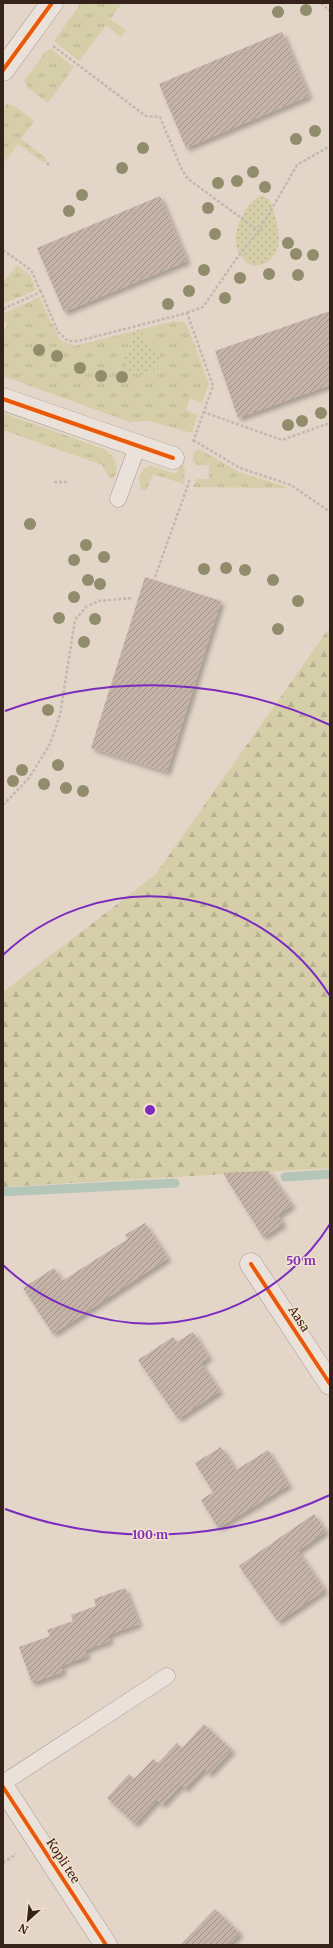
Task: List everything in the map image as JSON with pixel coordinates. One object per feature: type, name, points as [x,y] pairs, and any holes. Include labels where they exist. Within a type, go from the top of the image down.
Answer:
[{"type":"street","points":[[3,70],[52,3]]},
{"type":"street","points":[[3,399],[173,458]]},
{"type":"street","name":"Aasa","points":[[251,1264],[330,1384]]},
{"type":"street","name":"Kopli tee","points":[[3,1787],[106,1945]]},
{"type":"lane","points":[[118,499],[138,445]]},
{"type":"lane","points":[[3,1783],[167,1676]]},
{"type":"path","points":[[321,3],[330,11]]},
{"type":"path","points":[[48,42],[146,116],[160,117],[182,170],[188,179],[259,231]]},
{"type":"path","points":[[3,250],[31,270],[58,332],[68,341],[78,341],[188,313],[202,307],[239,255],[259,231],[297,165],[330,146]]},
{"type":"path","points":[[47,165],[50,161]]},
{"type":"path","points":[[3,309],[41,292]]},
{"type":"path","points":[[188,313],[213,386],[191,445]]},
{"type":"path","points":[[203,412],[282,440],[330,423]]},
{"type":"path","points":[[155,577],[190,482],[189,476]]},
{"type":"path","points":[[54,482],[68,482]]},
{"type":"path","points":[[3,805],[29,778],[50,744],[60,715],[75,620],[86,607],[98,601],[133,598]]},
{"type":"path","points":[[3,1863],[22,1850]]},
{"type":"green space","points":[[81,3],[122,3],[110,19],[126,30],[121,37],[106,25],[79,61],[54,41]]},
{"type":"green space","points":[[51,49],[74,67],[48,103],[28,88],[24,81],[46,51]]},
{"type":"green space","points":[[7,104],[16,107],[34,121],[21,139],[47,159],[44,163],[18,144],[3,164],[3,109]]},
{"type":"green space","points":[[262,195],[270,200],[276,220],[279,241],[277,250],[272,258],[264,263],[252,266],[239,254],[236,244],[236,237],[242,215],[256,198]]},
{"type":"green space","points":[[17,265],[30,275],[36,290],[3,304],[3,283]]},
{"type":"green space","points":[[39,297],[60,340],[75,346],[130,332],[133,340],[126,352],[152,344],[145,339],[142,329],[174,321],[184,322],[189,330],[209,384],[202,403],[190,398],[186,410],[197,415],[192,433],[149,421],[130,422],[3,376],[3,331],[8,324],[3,320],[3,314]]},
{"type":"green space","points":[[142,329],[146,340],[155,347],[159,354],[159,361],[156,368],[150,373],[137,374],[128,370],[124,357],[133,340],[130,332]]},
{"type":"green space","points":[[3,413],[104,449],[115,461],[117,468],[115,476],[110,479],[102,465],[3,430]]},
{"type":"green space","points":[[199,449],[239,472],[287,488],[192,487],[197,479],[209,479],[209,465],[198,465],[193,462],[193,455],[196,450]]},
{"type":"green space","points":[[181,462],[185,469],[184,484],[153,474],[146,491],[141,489],[139,478],[144,468],[151,466],[176,474]]},
{"type":"green space","points":[[330,627],[330,1168],[3,1187],[3,992],[155,875]]},
{"type":"building","points":[[282,32],[309,96],[186,148],[159,84]]},
{"type":"building","points":[[160,196],[187,261],[64,312],[37,248]]},
{"type":"building","points":[[330,311],[330,385],[238,418],[215,351]]},
{"type":"building","points":[[145,577],[221,601],[167,772],[91,748]]},
{"type":"building","points":[[268,1171],[292,1205],[278,1215],[283,1224],[263,1237],[223,1173]]},
{"type":"building","points":[[145,1223],[168,1258],[53,1334],[23,1288],[54,1268],[62,1281],[128,1239],[125,1235]]},
{"type":"building","points":[[193,1332],[209,1357],[201,1363],[220,1391],[178,1419],[138,1360],[173,1337],[177,1342]]},
{"type":"building","points":[[221,1447],[236,1470],[268,1450],[289,1485],[218,1528],[201,1500],[213,1492],[195,1463]]},
{"type":"building","points":[[314,1514],[326,1531],[298,1551],[325,1590],[278,1622],[239,1566]]},
{"type":"building","points":[[125,1588],[139,1624],[108,1635],[110,1641],[85,1650],[87,1656],[61,1666],[63,1672],[32,1683],[19,1647],[50,1636],[47,1630],[73,1621],[71,1615],[96,1606],[94,1599]]},
{"type":"building","points":[[204,1724],[232,1750],[209,1774],[204,1769],[185,1789],[181,1785],[162,1805],[157,1800],[135,1824],[107,1798],[129,1774],[134,1779],[153,1759],[158,1763],[177,1743],[182,1748]]},
{"type":"building","points":[[215,1909],[240,1933],[229,1945],[180,1945]]},
{"type":"waterway","points":[[285,1177],[330,1174]]},
{"type":"waterway","points":[[3,1192],[175,1183]]},
{"type":"cycle path","points":[[3,70],[52,3]]},
{"type":"cycle path","points":[[3,399],[173,458]]},
{"type":"cycle path","points":[[251,1264],[330,1384]]},
{"type":"cycle path","points":[[3,1787],[106,1945]]}]
